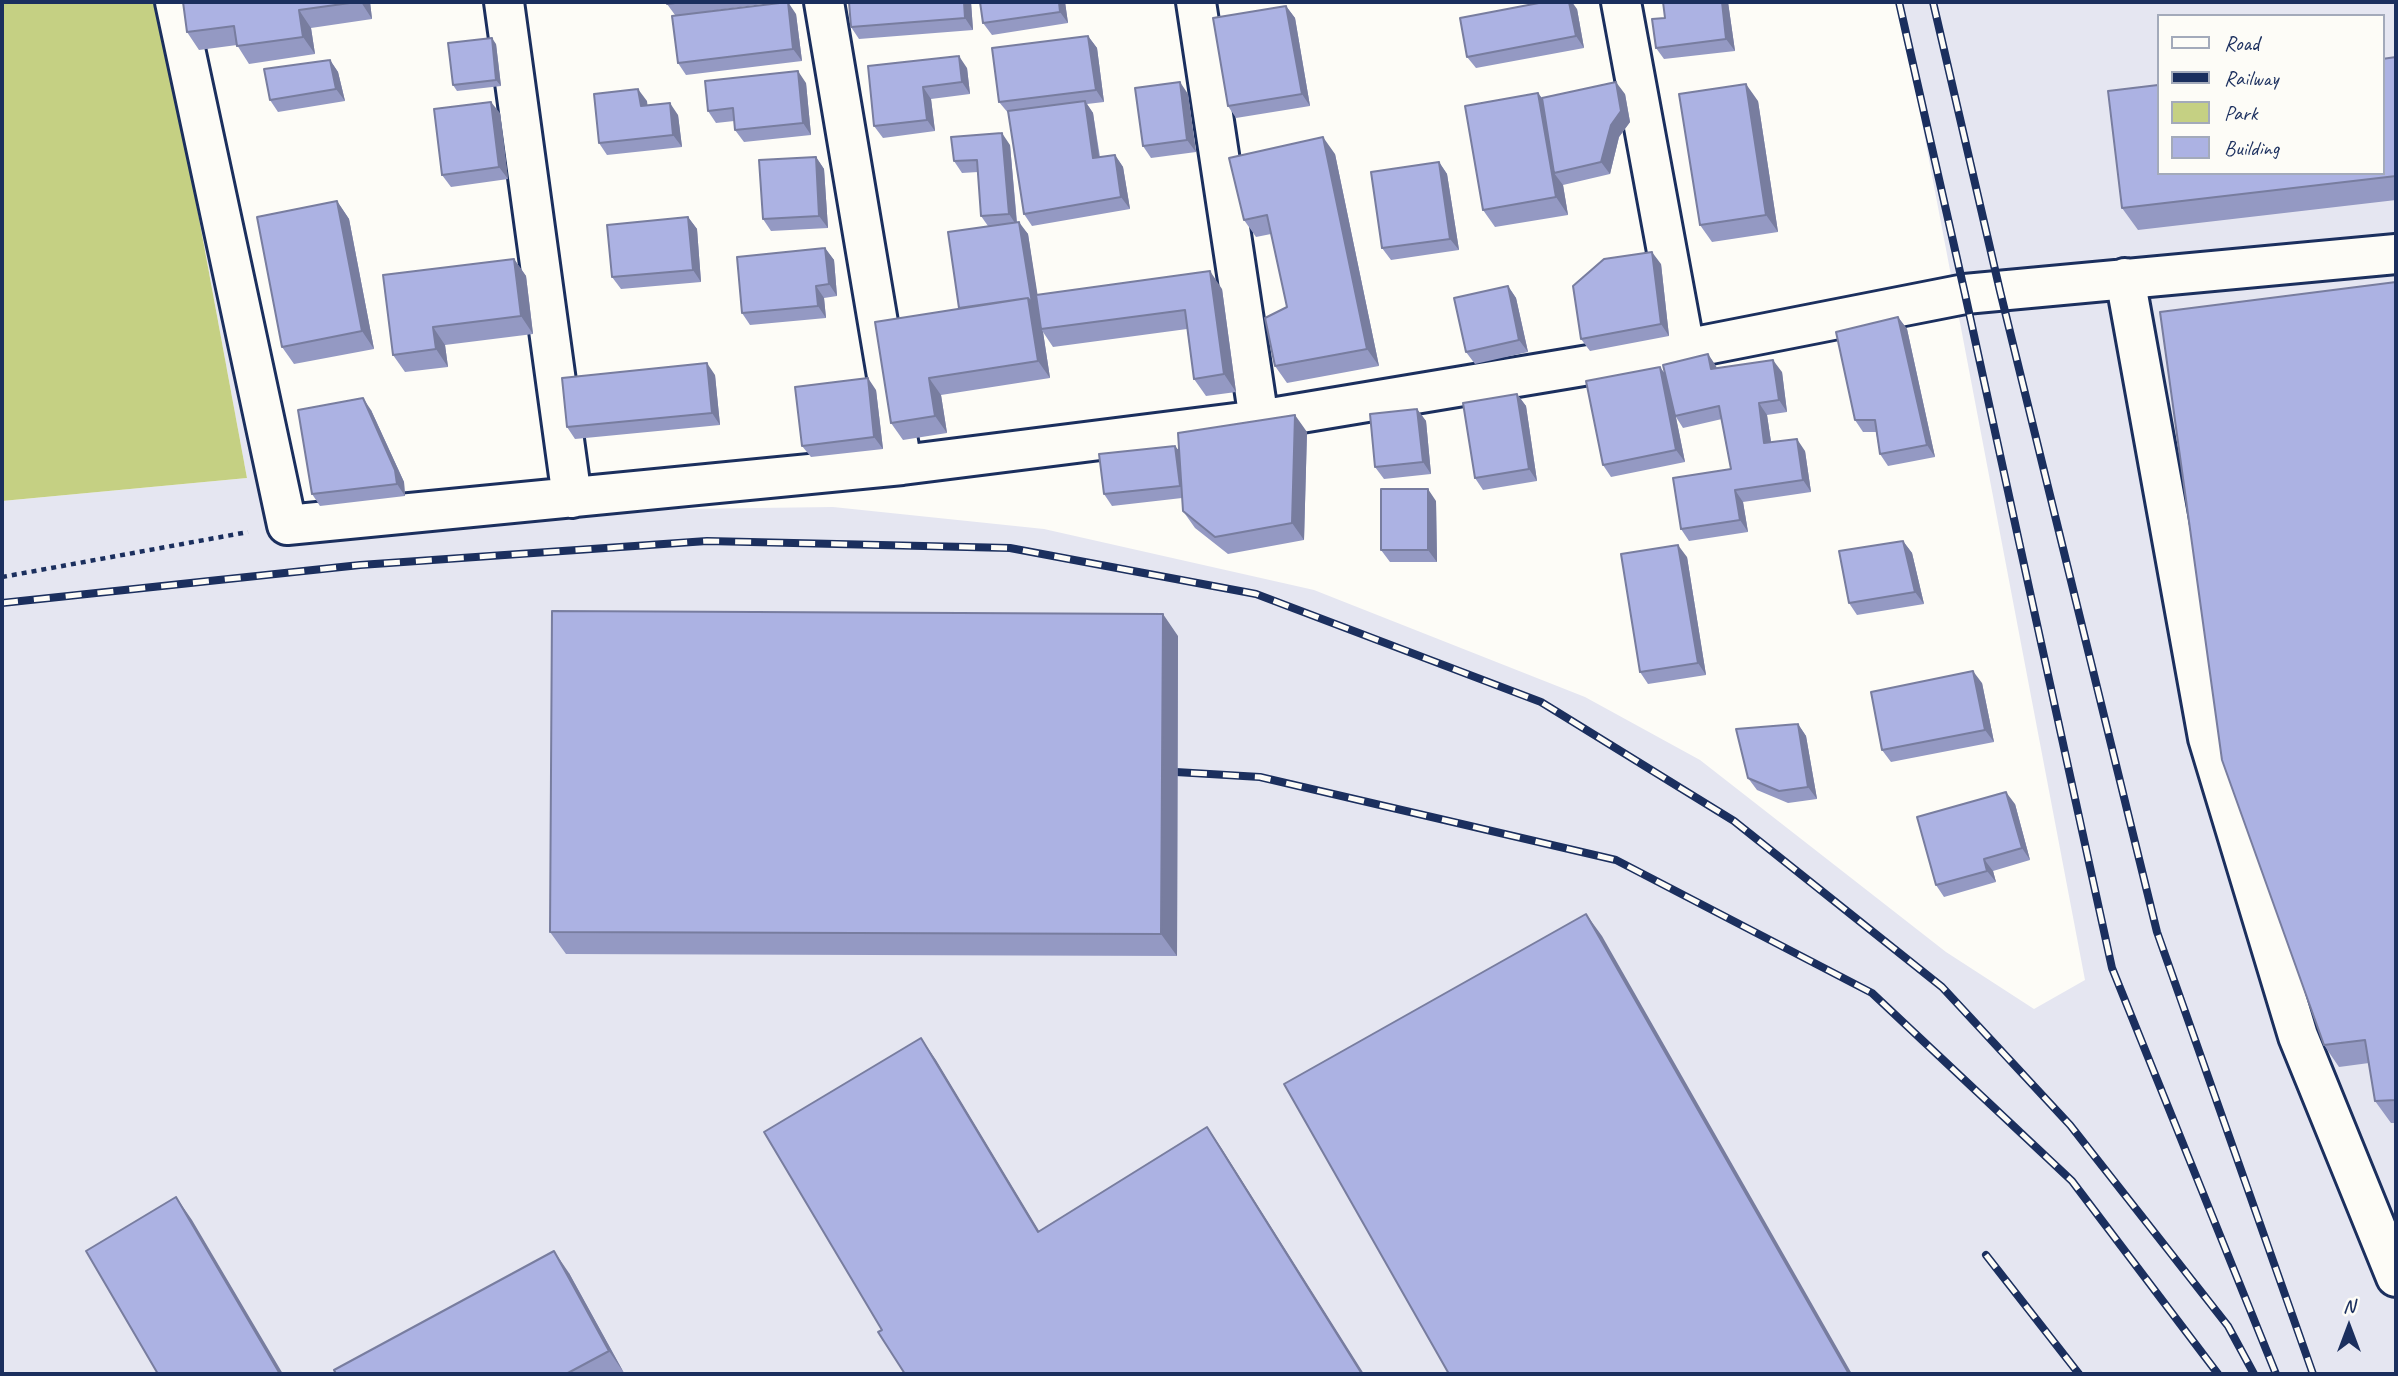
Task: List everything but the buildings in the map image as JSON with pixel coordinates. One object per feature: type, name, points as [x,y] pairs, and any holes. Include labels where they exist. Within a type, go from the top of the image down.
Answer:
[{"type":"street","points":[[175,2],[287,525],[902,465],[1259,420],[1685,349],[1965,294],[2396,254]]},
{"type":"street","points":[[504,2],[572,498]]},
{"type":"street","points":[[824,2],[902,465]]},
{"type":"street","points":[[1196,2],[1259,420]]},
{"type":"street","points":[[1621,2],[1685,349]]},
{"type":"street","points":[[2126,278],[2208,738],[2298,1036],[2396,1277]]},
{"type":"path","points":[[2,577],[287,525]]},
{"type":"shaded area","points":[[159,2],[297,529],[604,510],[833,507],[1044,529],[1314,590],[1585,697],[1700,760],[1946,952],[2034,1009],[2085,980],[1899,2],[2396,2],[2396,1374],[2,1374],[2,501],[247,478]]},
{"type":"green space","points":[[2,2],[159,2],[247,478],[2,501]]},
{"type":"railway","points":[[1899,2],[2112,968],[2276,1374]]},
{"type":"railway","points":[[1933,2],[2000,291],[2157,932],[2313,1374]]},
{"type":"railway","points":[[2,603],[360,565],[707,541],[1010,548],[1256,594],[1541,702],[1734,821],[1942,987],[2070,1125],[2228,1326],[2254,1374]]},
{"type":"railway","points":[[1159,771],[1260,777],[1616,860],[1872,993],[2072,1181],[2218,1374]]},
{"type":"railway","points":[[1986,1255],[2079,1374]]}]
